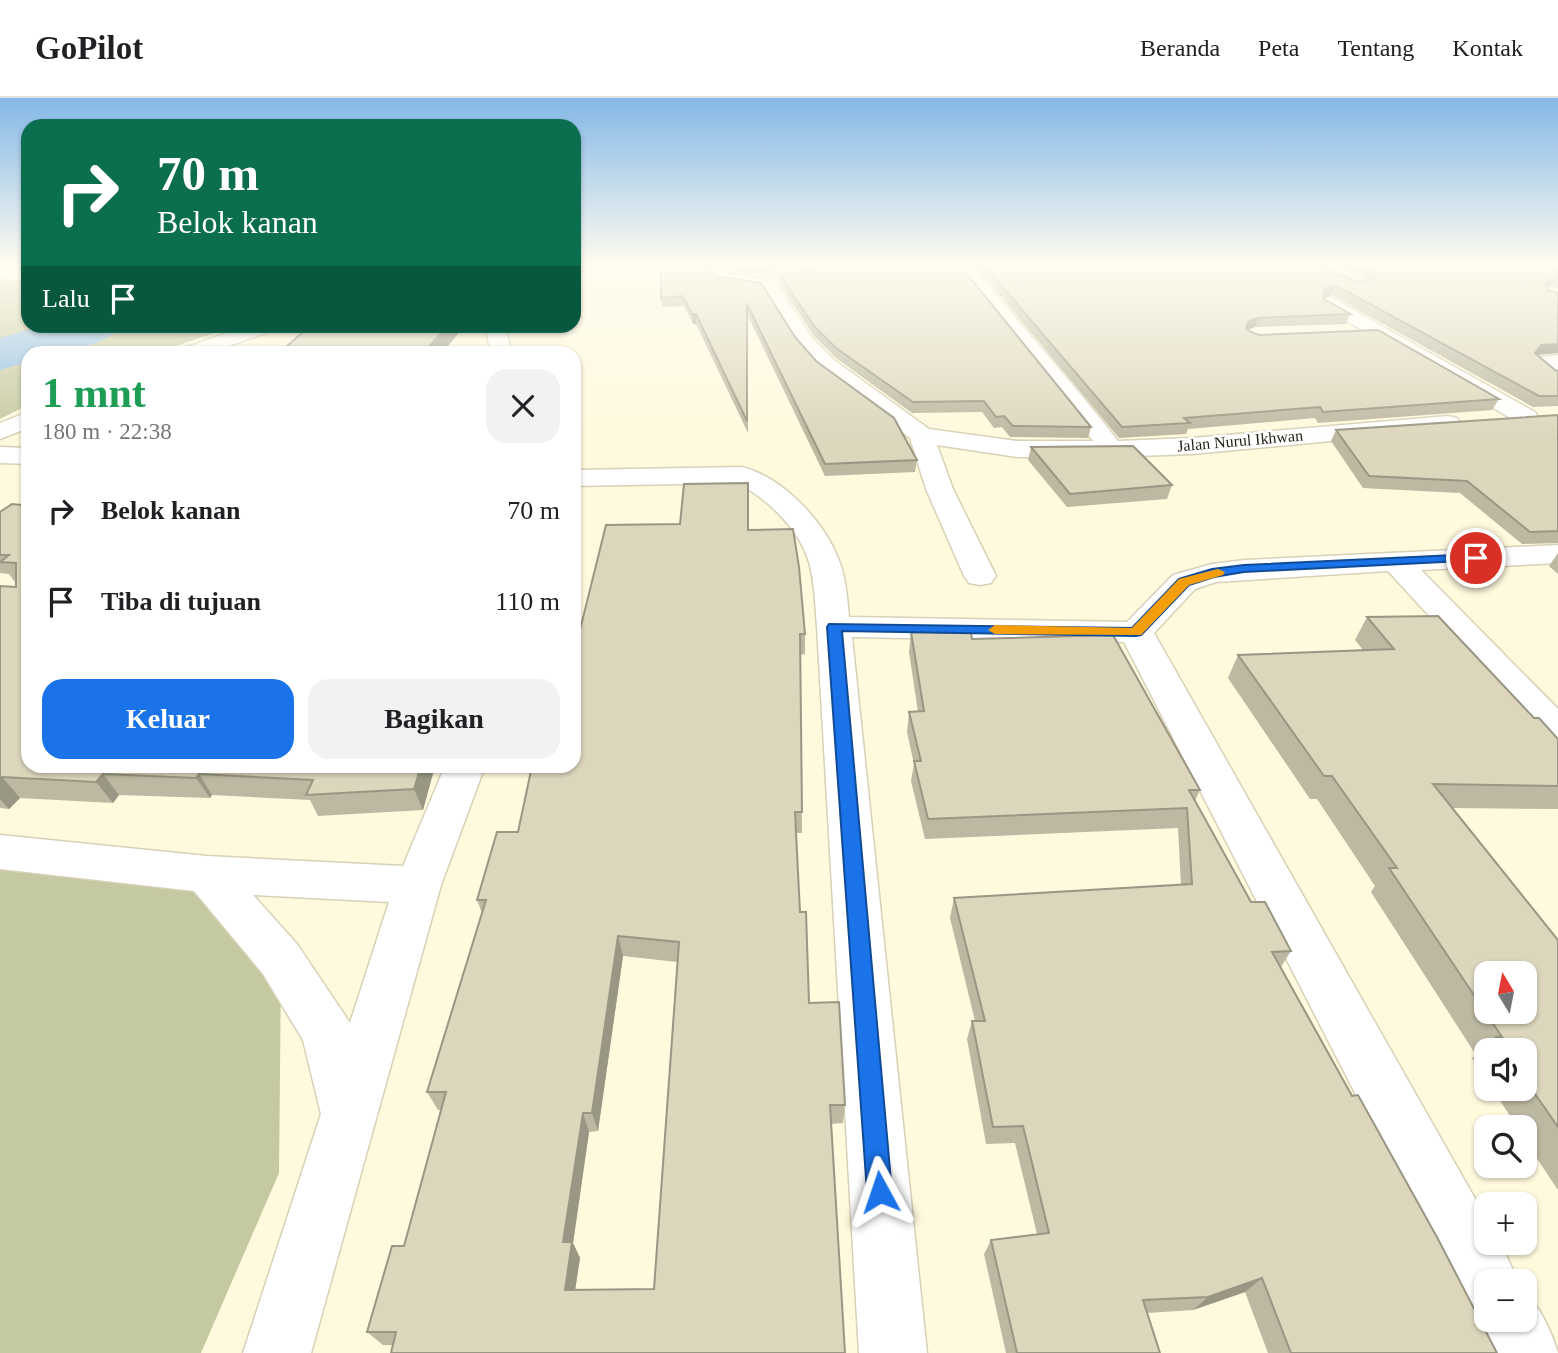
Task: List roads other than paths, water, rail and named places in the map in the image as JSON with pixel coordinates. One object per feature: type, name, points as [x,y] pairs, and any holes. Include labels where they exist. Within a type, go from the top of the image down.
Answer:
[{"type":"street","points":[[792,323],[804,342],[826,365],[922,435],[927,456],[944,498],[980,576]]},
{"type":"street","points":[[1008,323],[1068,391],[1111,449]]},
{"type":"street","points":[[1366,323],[1381,331]]},
{"type":"street","points":[[1345,332],[1381,331]]},
{"type":"street","name":"Jalan Nurul Ikhwan","points":[[922,435],[1017,449],[1111,449],[1192,446],[1375,427],[1537,417],[1381,331]]},
{"type":"street","points":[[208,346],[246,333]]},
{"type":"street","points":[[1558,361],[1543,363],[1558,374]]},
{"type":"street","points":[[0,432],[21,422]]},
{"type":"street","points":[[0,455],[21,456]]},
{"type":"street","points":[[581,478],[742,475],[756,480],[778,497],[823,559],[834,627],[893,1353]]},
{"type":"street","points":[[834,627],[1136,632],[1184,582],[1212,573],[1244,569],[1558,554]]},
{"type":"street","points":[[1395,561],[1558,732]]},
{"type":"street","points":[[1136,632],[1480,1269]]},
{"type":"street","points":[[277,1353],[418,885],[463,773]]},
{"type":"street","points":[[0,852],[207,874],[418,885]]},
{"type":"street","points":[[207,874],[280,959],[328,1032],[349,1115]]},
{"type":"street","points":[[1514,1332],[1525,1353]]},
{"type":"waterway","points":[[27,346],[71,333]]},
{"type":"waterway","points":[[0,354],[21,348]]}]
